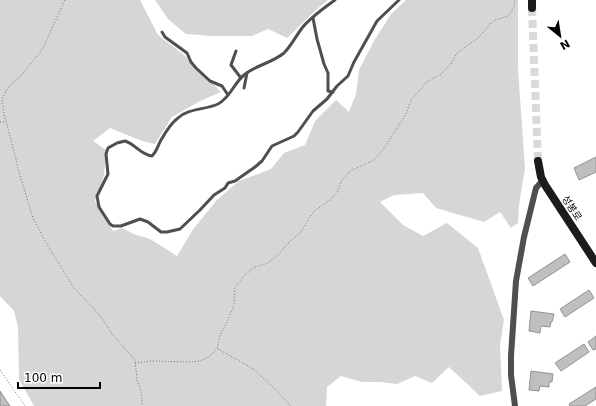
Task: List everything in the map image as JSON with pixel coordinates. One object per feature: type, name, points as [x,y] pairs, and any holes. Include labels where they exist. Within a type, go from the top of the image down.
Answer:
[{"type":"street","name":"성봉로","points":[[538,161],[543,180],[596,264]]},
{"type":"street","points":[[515,406],[511,375],[511,356],[516,281],[524,237],[536,188],[543,180]]},
{"type":"lane","points":[[334,0],[304,27],[285,52],[270,62],[256,67],[241,78],[227,98],[211,107],[190,111],[177,118],[161,140],[152,156],[144,154],[137,148],[124,141],[108,148],[106,154],[108,174],[102,184],[97,199],[99,207],[110,224],[113,226],[121,226],[140,219],[148,222],[161,232],[180,229],[228,183],[235,181],[262,161],[272,146],[294,136],[298,132],[313,111],[327,99],[348,76],[354,62],[377,21],[399,0]]},
{"type":"lane","points":[[313,18],[317,39],[328,73],[328,91],[332,92]]},
{"type":"lane","points":[[162,32],[165,37],[187,53],[191,62],[204,76],[210,81],[222,86],[228,95]]},
{"type":"lane","points":[[236,51],[232,65],[241,78]]},
{"type":"lane","points":[[244,88],[247,73]]},
{"type":"path","points":[[65,0],[43,48],[20,77],[9,86],[2,99],[4,114],[33,218],[74,288],[135,360],[142,395],[142,406]]},
{"type":"path","points":[[135,363],[151,361],[200,361],[210,356],[218,349],[220,335],[234,305],[235,288],[244,276],[253,268],[268,263],[280,254],[288,242],[300,233],[314,211],[329,201],[337,193],[341,181],[350,171],[374,160],[383,150],[406,114],[411,100],[427,82],[441,74],[451,64],[458,53],[478,38],[491,23],[495,20],[508,16],[514,7],[515,0]]},
{"type":"path","points":[[0,122],[6,122]]},
{"type":"path","points":[[218,349],[252,368],[291,406]]},
{"type":"path","points":[[0,370],[25,406]]},
{"type":"shaded area","points":[[0,0],[140,0],[158,35],[184,55],[221,92],[200,101],[172,117],[155,144],[142,141],[110,128],[93,141],[106,150],[104,176],[95,201],[113,231],[122,228],[150,239],[177,256],[194,228],[217,200],[239,181],[271,169],[284,153],[305,145],[315,121],[336,100],[349,112],[356,94],[359,70],[374,41],[391,14],[406,0],[518,0],[518,69],[525,168],[519,205],[518,223],[511,228],[500,212],[484,222],[436,208],[423,193],[394,195],[380,202],[403,225],[423,236],[447,223],[478,248],[504,320],[500,345],[502,391],[480,396],[449,367],[432,383],[415,376],[397,384],[362,382],[341,376],[327,387],[326,406],[34,406],[19,379],[18,327],[14,311],[0,296]]},
{"type":"shaded area","points":[[155,0],[328,0],[287,38],[268,29],[252,36],[212,36],[186,34],[168,19]]},
{"type":"building","points":[[596,157],[596,172],[579,180],[574,168]]},
{"type":"building","points":[[565,254],[570,262],[533,286],[528,278]]},
{"type":"building","points":[[589,290],[594,298],[565,317],[560,309]]},
{"type":"building","points":[[531,311],[554,314],[550,327],[541,326],[540,333],[529,331]]},
{"type":"building","points":[[596,336],[596,349],[593,350],[588,342]]},
{"type":"building","points":[[584,344],[589,352],[561,371],[555,363]]},
{"type":"building","points":[[531,371],[553,374],[552,382],[549,382],[549,387],[540,386],[539,391],[529,390]]},
{"type":"building","points":[[596,387],[596,399],[585,406],[570,406],[569,404]]},
{"type":"building","points":[[0,391],[10,406],[0,406]]},
{"type":"tunnel","points":[[532,8],[538,161]]}]
